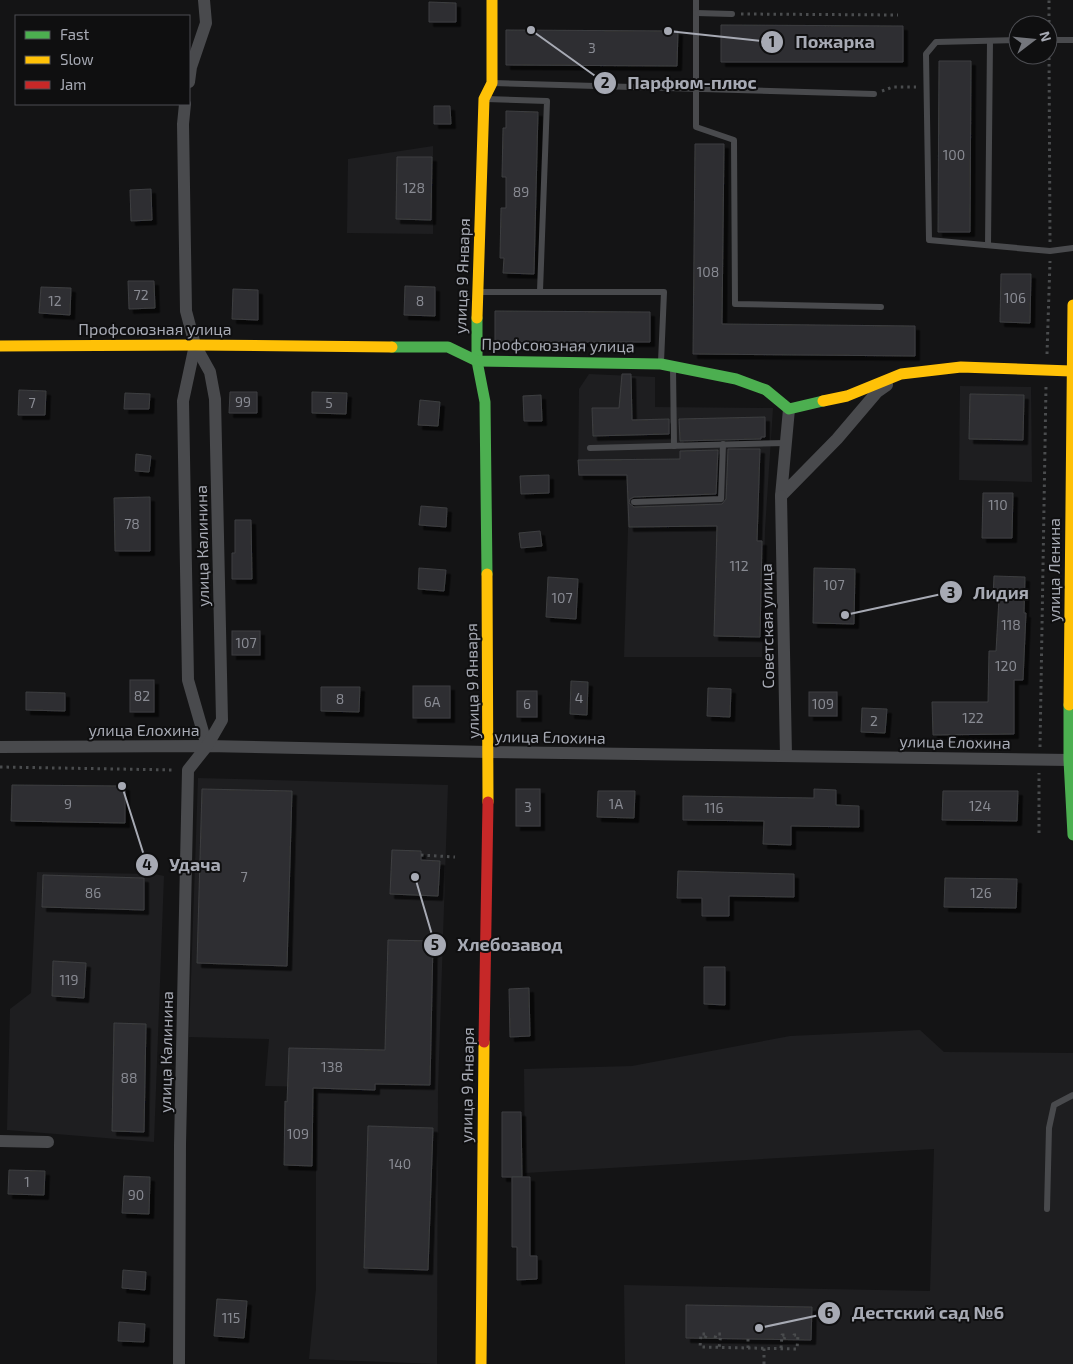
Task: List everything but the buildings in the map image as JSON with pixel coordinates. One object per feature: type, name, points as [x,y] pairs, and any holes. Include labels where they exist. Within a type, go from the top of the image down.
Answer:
[{"type":"street","points":[[190,74],[206,23],[204,0]]},
{"type":"street","name":"улица 9 Января","points":[[481,1364],[483,1087],[489,752],[485,402],[477,361],[484,98],[492,83],[492,0]]},
{"type":"street","name":"улица Калинина","points":[[179,1364],[180,1145],[188,770],[207,746],[222,720],[215,399],[210,372],[195,345],[186,310],[182,124],[186,105]]},
{"type":"street","name":"улица Ленина","points":[[1073,305],[1069,760],[1073,835]]},
{"type":"street","name":"улица Калинина","points":[[195,345],[183,401],[188,680],[207,746]]},
{"type":"street","name":"Профсоюзная улица","points":[[0,346],[195,345],[448,348],[477,361],[661,364],[736,378],[766,390],[789,409]]},
{"type":"street","points":[[789,409],[847,396],[901,374],[961,367],[1071,371]]},
{"type":"street","points":[[781,496],[837,439],[876,392],[901,374]]},
{"type":"street","name":"Советская улица","points":[[786,756],[781,496],[789,409]]},
{"type":"street","name":"улица Елохина","points":[[0,747],[207,746],[1069,760]]},
{"type":"street","points":[[0,1140],[48,1142]]},
{"type":"lane","points":[[696,0],[696,127],[734,140],[735,304],[881,307]]},
{"type":"lane","points":[[696,13],[732,14]]},
{"type":"lane","points":[[1008,40],[936,42],[926,54],[930,240],[1050,251],[1073,248]]},
{"type":"lane","points":[[1058,40],[1073,40]]},
{"type":"lane","points":[[988,245],[990,41]]},
{"type":"lane","points":[[492,83],[874,94]]},
{"type":"lane","points":[[484,98],[547,101],[540,291]]},
{"type":"lane","points":[[478,292],[664,292],[661,364]]},
{"type":"lane","points":[[673,366],[674,446]]},
{"type":"lane","points":[[590,448],[786,443]]},
{"type":"lane","points":[[634,502],[721,499],[723,444]]},
{"type":"lane","points":[[1047,1208],[1049,1128],[1054,1105],[1073,1095]]},
{"type":"path","points":[[1049,0],[1049,15]]},
{"type":"path","points":[[732,14],[898,15]]},
{"type":"path","points":[[1038,833],[1046,370],[1050,251],[1048,65]]},
{"type":"path","points":[[893,87],[912,87]]},
{"type":"path","points":[[0,767],[188,770]]},
{"type":"path","points":[[421,855],[455,857]]},
{"type":"path","points":[[705,1338],[707,1334],[701,1334],[700,1347],[797,1349],[798,1335],[794,1335],[792,1339]]},
{"type":"path","points":[[715,1338],[716,1334],[721,1334],[719,1348]]},
{"type":"path","points":[[781,1348],[782,1335],[786,1335],[784,1339]]},
{"type":"path","points":[[748,1338],[748,1348]]},
{"type":"path","points":[[764,1348],[764,1364]]},
{"type":"shaded area","points":[[433,146],[433,234],[347,233],[348,159]]},
{"type":"shaded area","points":[[589,374],[655,377],[655,407],[773,408],[765,530],[762,657],[624,657],[628,529],[626,477],[578,476],[579,389]]},
{"type":"shaded area","points":[[960,386],[1031,387],[1032,482],[959,480]]},
{"type":"shaded area","points":[[198,778],[448,785],[438,1090],[437,1364],[309,1359],[316,1289],[316,1087],[265,1086],[269,1039],[189,1037]]},
{"type":"shaded area","points":[[37,872],[154,874],[164,876],[154,1142],[7,1130],[10,1009],[31,993]]},
{"type":"shaded area","points":[[920,1030],[944,1052],[1073,1053],[1073,1364],[625,1364],[624,1285],[930,1291],[934,1149],[525,1173],[524,1069],[632,1066],[790,1036]]},
{"type":"traffic: fast","points":[[477,318],[477,361],[485,402],[487,574]]},
{"type":"traffic: fast","points":[[392,347],[448,347],[477,361],[661,364],[736,379],[766,390],[789,409],[823,401]]},
{"type":"traffic: fast","points":[[1069,705],[1069,760],[1073,835]]},
{"type":"traffic: slow","points":[[477,318],[484,99],[492,83],[492,0]]},
{"type":"traffic: slow","points":[[1069,705],[1073,305]]},
{"type":"traffic: slow","points":[[0,346],[392,347]]},
{"type":"traffic: slow","points":[[823,401],[847,396],[901,374],[961,367],[1071,371]]},
{"type":"traffic: slow","points":[[487,574],[488,802]]},
{"type":"traffic: slow","points":[[481,1364],[484,1042]]},
{"type":"traffic: jam","points":[[484,1042],[488,802]]},
{"type":"place","name":"Парфюм-плюс","points":[[531,30]]},
{"type":"place","name":"Пожарка","points":[[668,31]]},
{"type":"place","name":"Лидия","points":[[845,615]]},
{"type":"place","name":"Удача","points":[[122,786]]},
{"type":"place","name":"Хлебозавод","points":[[415,877]]},
{"type":"place","name":"Дестский сад №6","points":[[759,1328]]}]
